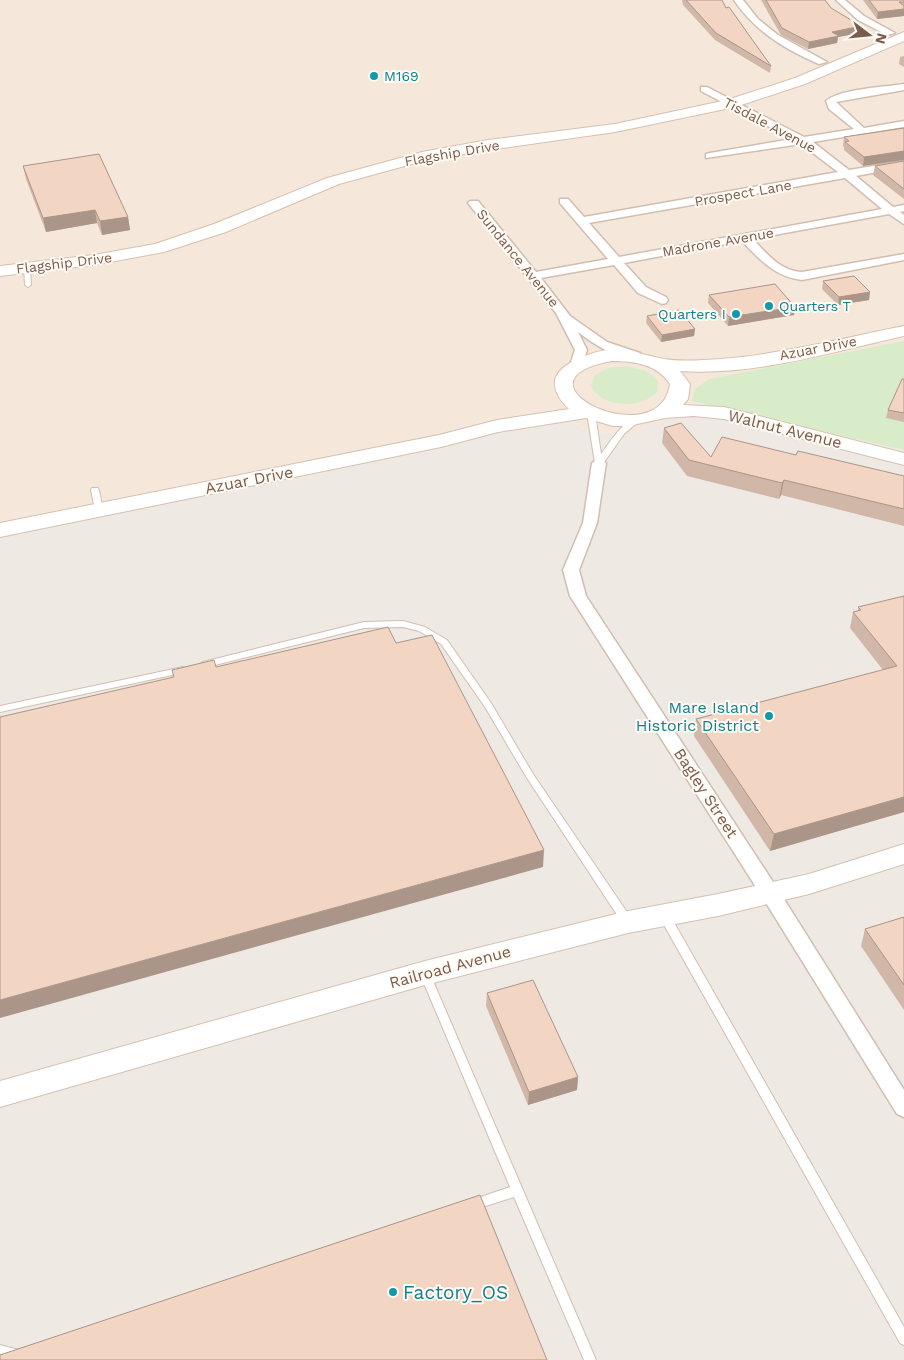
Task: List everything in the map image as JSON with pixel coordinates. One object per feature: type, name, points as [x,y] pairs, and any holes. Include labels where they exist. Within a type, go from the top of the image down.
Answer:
[{"type":"street","points":[[738,0],[748,15],[769,33],[794,49],[822,62]]},
{"type":"street","points":[[840,0],[861,18],[899,32]]},
{"type":"street","name":"Flagship Drive","points":[[0,262],[92,252],[152,240],[210,222],[316,178],[364,162],[417,150],[617,120],[725,101],[899,32]]},
{"type":"street","name":"Flagship Drive","points":[[0,271],[116,257],[179,242],[220,228],[333,181],[413,159],[488,145],[615,128],[725,101],[800,81],[899,32]]},
{"type":"street","points":[[862,131],[833,107],[831,100],[904,87]]},
{"type":"street","name":"Tisdale Avenue","points":[[704,89],[804,141],[848,174],[904,221]]},
{"type":"street","points":[[710,156],[904,124]]},
{"type":"street","name":"Prospect Lane","points":[[581,221],[904,164]]},
{"type":"street","points":[[564,201],[642,290],[662,300]]},
{"type":"street","name":"Sundance Avenue","points":[[474,204],[562,312],[581,350],[576,365]]},
{"type":"street","name":"Madrone Avenue","points":[[533,276],[904,208]]},
{"type":"street","points":[[744,237],[778,270],[790,276],[802,276],[904,257]]},
{"type":"street","name":"Sundance Avenue","points":[[562,312],[603,345],[635,356]]},
{"type":"street","name":"Azuar Drive","points":[[660,364],[691,366],[732,364],[904,331]]},
{"type":"street","points":[[589,412],[576,405],[564,388],[564,380],[576,365],[598,357],[635,356],[660,364],[676,376],[681,391]]},
{"type":"street","name":"Azuar Drive","points":[[664,412],[678,399],[681,391],[697,378],[732,364]]},
{"type":"street","name":"Azuar Drive","points":[[497,426],[538,406],[564,388]]},
{"type":"street","name":"Walnut Avenue","points":[[589,412],[610,418],[638,419],[664,412],[694,410],[724,413],[904,459]]},
{"type":"street","name":"Azuar Drive","points":[[0,530],[97,500],[441,441],[497,426],[589,412]]},
{"type":"street","name":"Bagley Street","points":[[599,463],[590,523],[571,570],[578,596],[770,893],[904,1108]]},
{"type":"street","name":"Railroad Avenue","points":[[0,1094],[425,973],[628,922],[809,884],[904,854]]},
{"type":"lane","points":[[26,268],[28,285]]},
{"type":"lane","name":"Bagley Street","points":[[589,412],[599,463]]},
{"type":"lane","name":"Bagley Street","points":[[599,463],[622,432],[638,419]]},
{"type":"lane","points":[[0,709],[193,668],[364,625],[403,624],[422,629],[444,642],[488,704],[530,776],[628,922]]},
{"type":"lane","points":[[664,915],[904,1339]]},
{"type":"lane","points":[[425,973],[590,1360]]},
{"type":"lane","points":[[461,1209],[518,1190]]},
{"type":"lane","points":[[0,1351],[16,1356],[35,1349]]},
{"type":"shaded area","points":[[0,0],[904,0],[904,450],[797,426],[682,416],[652,423],[631,436],[586,430],[553,410],[497,426],[0,530]]},
{"type":"shaded area","points":[[692,401],[904,450],[904,1360],[0,1360],[0,530],[497,426],[553,410],[586,430],[631,436],[652,423],[682,416]]},
{"type":"green space","points":[[904,341],[904,450],[692,401],[695,389],[709,379]]},
{"type":"green space","points":[[627,366],[646,371],[658,381],[657,392],[650,398],[632,404],[612,402],[603,399],[596,393],[591,385],[595,375],[608,368]]},
{"type":"building","points":[[686,0],[722,0],[726,8],[729,7],[771,66],[716,33]]},
{"type":"building","points":[[766,0],[825,0],[831,8],[861,26],[832,32],[839,36],[809,42],[782,28]]},
{"type":"building","points":[[869,0],[904,0],[904,2],[899,2],[904,6],[904,9],[878,12]]},
{"type":"building","points":[[904,128],[904,151],[864,157],[845,142],[849,141],[844,137]]},
{"type":"building","points":[[99,154],[128,217],[100,221],[95,210],[43,218],[23,166]]},
{"type":"building","points":[[904,161],[904,189],[875,166]]},
{"type":"building","points":[[854,276],[870,292],[839,297],[823,281]]},
{"type":"building","points":[[775,284],[795,307],[729,317],[709,295]]},
{"type":"building","points":[[679,310],[695,329],[662,335],[647,316]]},
{"type":"building","points":[[902,379],[904,379],[904,413],[888,410]]},
{"type":"building","points":[[681,423],[711,457],[722,437],[796,455],[798,451],[904,476],[904,509],[784,480],[782,483],[689,460],[664,428]]},
{"type":"building","points":[[904,596],[904,797],[774,834],[696,719],[897,666],[853,612],[861,610],[858,607]]},
{"type":"building","points":[[388,627],[396,643],[432,635],[544,850],[0,1000],[0,717],[174,677],[172,670],[214,660],[216,667]]},
{"type":"building","points":[[904,917],[904,985],[865,929]]},
{"type":"building","points":[[533,980],[578,1077],[529,1092],[487,993]]},
{"type":"building","name":"Factory_OS","points":[[480,1195],[547,1360],[0,1360],[0,1355]]},
{"type":"place","name":"M169","points":[[374,76]]},
{"type":"place","name":"Quarters T","points":[[769,306]]},
{"type":"place","name":"Quarters I","points":[[736,314]]},
{"type":"place","name":"Mare Island Historic District","points":[[769,716]]},
{"type":"place","name":"Factory_OS","points":[[393,1292]]}]
